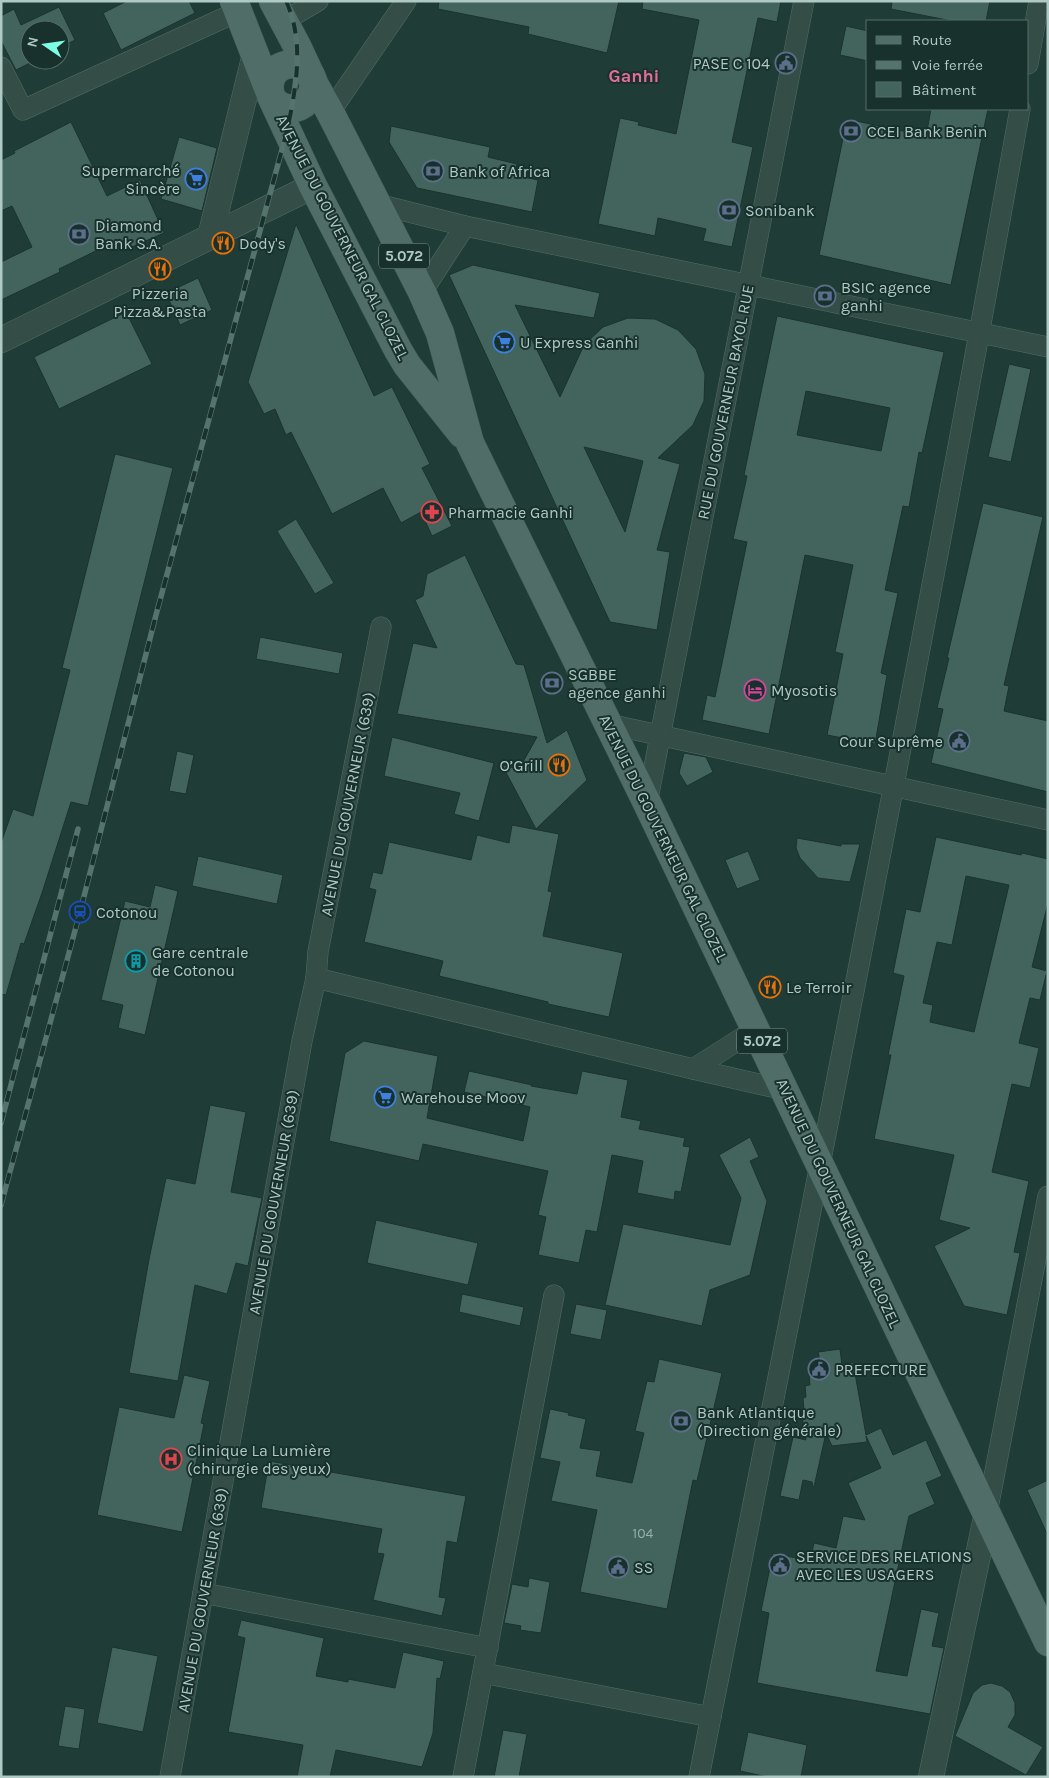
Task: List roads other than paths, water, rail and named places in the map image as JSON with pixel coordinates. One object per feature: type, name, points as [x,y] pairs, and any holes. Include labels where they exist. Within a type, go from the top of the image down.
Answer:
[{"type":"main road","name":"AVENUE DU GOUVERNEUR GAL CLOZEL","points":[[236,6],[272,97],[313,186],[398,350],[407,365],[470,443]]},
{"type":"main road","name":"AVENUE DU GOUVERNEUR GAL CLOZEL","points":[[279,11],[422,292],[440,333],[470,443],[647,802],[1048,1642]]},
{"type":"main road","points":[[272,97],[269,85],[272,75],[281,66],[286,64],[297,65],[304,68],[311,77]]},
{"type":"street","points":[[279,11],[318,1]]},
{"type":"street","points":[[330,112],[406,1]]},
{"type":"street","name":"RUE DU GOUVERNEUR BAYOL RUE","points":[[647,802],[804,1]]},
{"type":"street","points":[[1029,58],[1039,1]]},
{"type":"street","points":[[1,67],[23,110],[236,6]]},
{"type":"street","points":[[210,237],[255,54]]},
{"type":"street","points":[[699,1777],[821,1164],[980,333],[1020,110]]},
{"type":"street","points":[[1,340],[313,186]]},
{"type":"street","points":[[377,204],[465,226],[1048,347]]},
{"type":"street","points":[[422,292],[465,226]]},
{"type":"street","name":"AVENUE DU GOUVERNEUR (639)","points":[[170,1777],[302,1041],[316,978],[318,952],[381,628]]},
{"type":"street","points":[[608,724],[1048,820]]},
{"type":"street","points":[[316,978],[785,1090]]},
{"type":"street","points":[[693,1069],[756,1029]]},
{"type":"street","points":[[931,1777],[987,1513],[1048,1196]]},
{"type":"street","points":[[463,1777],[554,1295]]},
{"type":"street","points":[[203,1593],[488,1648]]},
{"type":"street","points":[[483,1673],[711,1717]]},
{"type":"railway","points":[[1,1205],[80,912],[156,615],[287,131],[296,82],[297,49],[292,17],[286,1]]},
{"type":"railway","points":[[1,1123],[78,829]]},
{"type":"place","name":"PASE C 104","points":[[786,63]]},
{"type":"place","name":"CCEI Bank Benin","points":[[851,131]]},
{"type":"place","name":"Bank of Africa","points":[[433,171]]},
{"type":"place","name":"Supermarché Sincère","points":[[196,179]]},
{"type":"place","name":"Sonibank","points":[[729,210]]},
{"type":"place","name":"Diamond Bank S.A.","points":[[79,234]]},
{"type":"place","name":"Dody's","points":[[223,243]]},
{"type":"place","name":"Pizzeria Pizza&Pasta","points":[[160,269]]},
{"type":"place","name":"BSIC agence ganhi","points":[[825,296]]},
{"type":"place","name":"U Express Ganhi","points":[[504,342]]},
{"type":"place","name":"Pharmacie Ganhi","points":[[432,512]]},
{"type":"place","name":"SGBBE agence ganhi","points":[[552,683]]},
{"type":"place","name":"Myosotis","points":[[755,690]]},
{"type":"place","name":"Cour Suprême","points":[[959,741]]},
{"type":"place","name":"O’Grill","points":[[559,765]]},
{"type":"place","name":"Cotonou","points":[[80,912]]},
{"type":"place","name":"Gare centrale de Cotonou","points":[[136,961]]},
{"type":"place","name":"Le Terroir","points":[[770,987]]},
{"type":"place","name":"Warehouse Moov","points":[[385,1097]]},
{"type":"place","name":"PREFECTURE","points":[[819,1369]]},
{"type":"place","name":"Bank Atlantique (Direction générale)","points":[[681,1421]]},
{"type":"place","name":"Clinique La Lumière (chirurgie des yeux)","points":[[171,1459]]},
{"type":"place","name":"SERVICE DES RELATIONS AVEC LES USAGERS","points":[[780,1565]]},
{"type":"place","name":"SS","points":[[618,1567]]},
{"type":"district","name":"Ganhi","points":[[634,76]]}]
